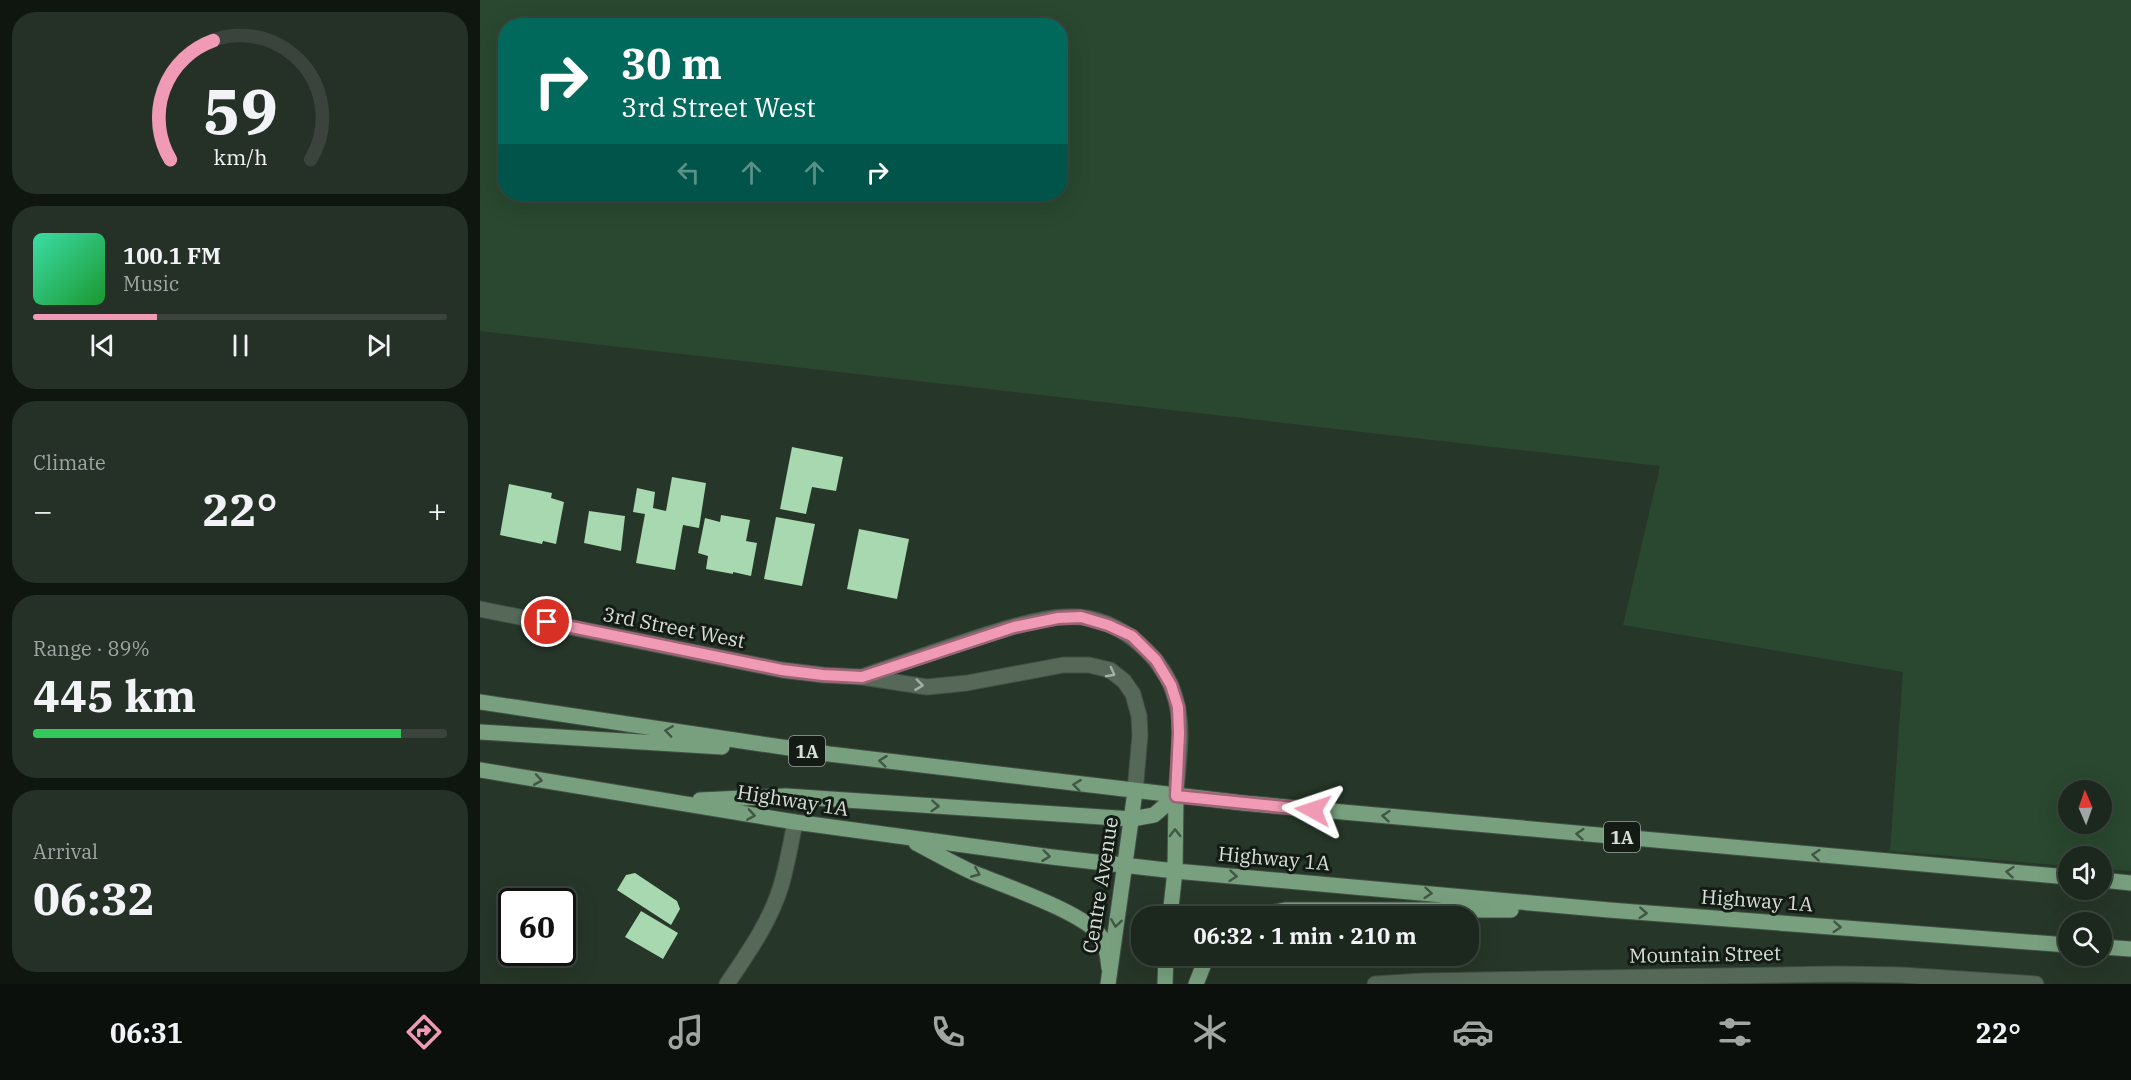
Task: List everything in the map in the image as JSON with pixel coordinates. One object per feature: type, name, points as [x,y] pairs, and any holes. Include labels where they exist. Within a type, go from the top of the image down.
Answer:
[{"type":"main road","name":"1A","points":[[480,702],[830,754],[1135,792],[2058,877]]},
{"type":"main road","points":[[480,732],[830,754]]},
{"type":"main road","name":"Highway 1A","points":[[480,770],[667,802],[905,838],[1175,871],[1609,910],[2058,944]]},
{"type":"main road","name":"Centre Avenue","points":[[1108,984],[1135,792]]},
{"type":"main road","points":[[667,802],[786,796],[1132,819],[1154,815],[1176,796]]},
{"type":"main road","points":[[1171,906],[1175,871],[1176,796]]},
{"type":"main road","points":[[905,838],[973,873],[1004,884],[1076,917],[1101,936],[1108,955],[1109,968]]},
{"type":"main road","points":[[2112,881],[2131,883]]},
{"type":"main road","points":[[1479,910],[1609,910]]},
{"type":"main road","points":[[2112,948],[2131,949]]},
{"type":"main road","points":[[1165,984],[1166,966]]},
{"type":"main road","points":[[1196,984],[1204,966]]},
{"type":"street","name":"3rd Street West","points":[[480,609],[782,670],[862,677],[927,687],[967,683],[1063,665],[1089,665],[1110,670],[1124,681],[1133,694],[1139,716],[1140,735],[1135,792]]},
{"type":"street","name":"3rd Street West","points":[[862,677],[1014,627],[1058,618],[1081,617],[1108,625],[1132,636],[1156,660],[1171,685],[1178,707],[1176,796]]},
{"type":"street","points":[[727,984],[759,935],[773,907],[786,868],[795,822]]},
{"type":"street","name":"Mountain Street","points":[[1375,984],[1423,981],[1790,974],[1901,975],[2036,984]]},
{"type":"green space","points":[[480,0],[2131,0],[2131,871],[2112,870],[2112,846],[2058,846],[2058,865],[1890,851],[1903,672],[1623,625],[1660,466],[480,331]]},
{"type":"building","points":[[792,447],[843,457],[836,491],[812,487],[806,514],[780,509]]},
{"type":"building","points":[[672,477],[706,483],[699,528],[683,525],[675,570],[636,563],[645,514],[633,512],[637,488],[655,492],[653,508],[666,511]]},
{"type":"building","points":[[509,484],[552,493],[551,498],[564,502],[556,544],[543,541],[542,544],[500,535]]},
{"type":"building","points":[[589,511],[625,516],[621,551],[584,543]]},
{"type":"building","points":[[721,515],[750,520],[746,541],[757,543],[751,576],[706,569],[708,556],[698,553],[705,518],[720,522]]},
{"type":"building","points":[[776,517],[815,524],[802,586],[764,579]]},
{"type":"building","points":[[859,529],[909,539],[897,599],[847,589]]},
{"type":"building","points":[[635,873],[677,901],[680,909],[671,925],[617,890],[626,875]]},
{"type":"building","points":[[641,911],[678,933],[663,959],[625,937]]},
{"type":"route","points":[[547,622],[782,670],[862,677],[947,647],[1014,627],[1058,618],[1081,617],[1108,625],[1132,636],[1156,660],[1171,685],[1178,707],[1176,796],[1313,810]]}]
